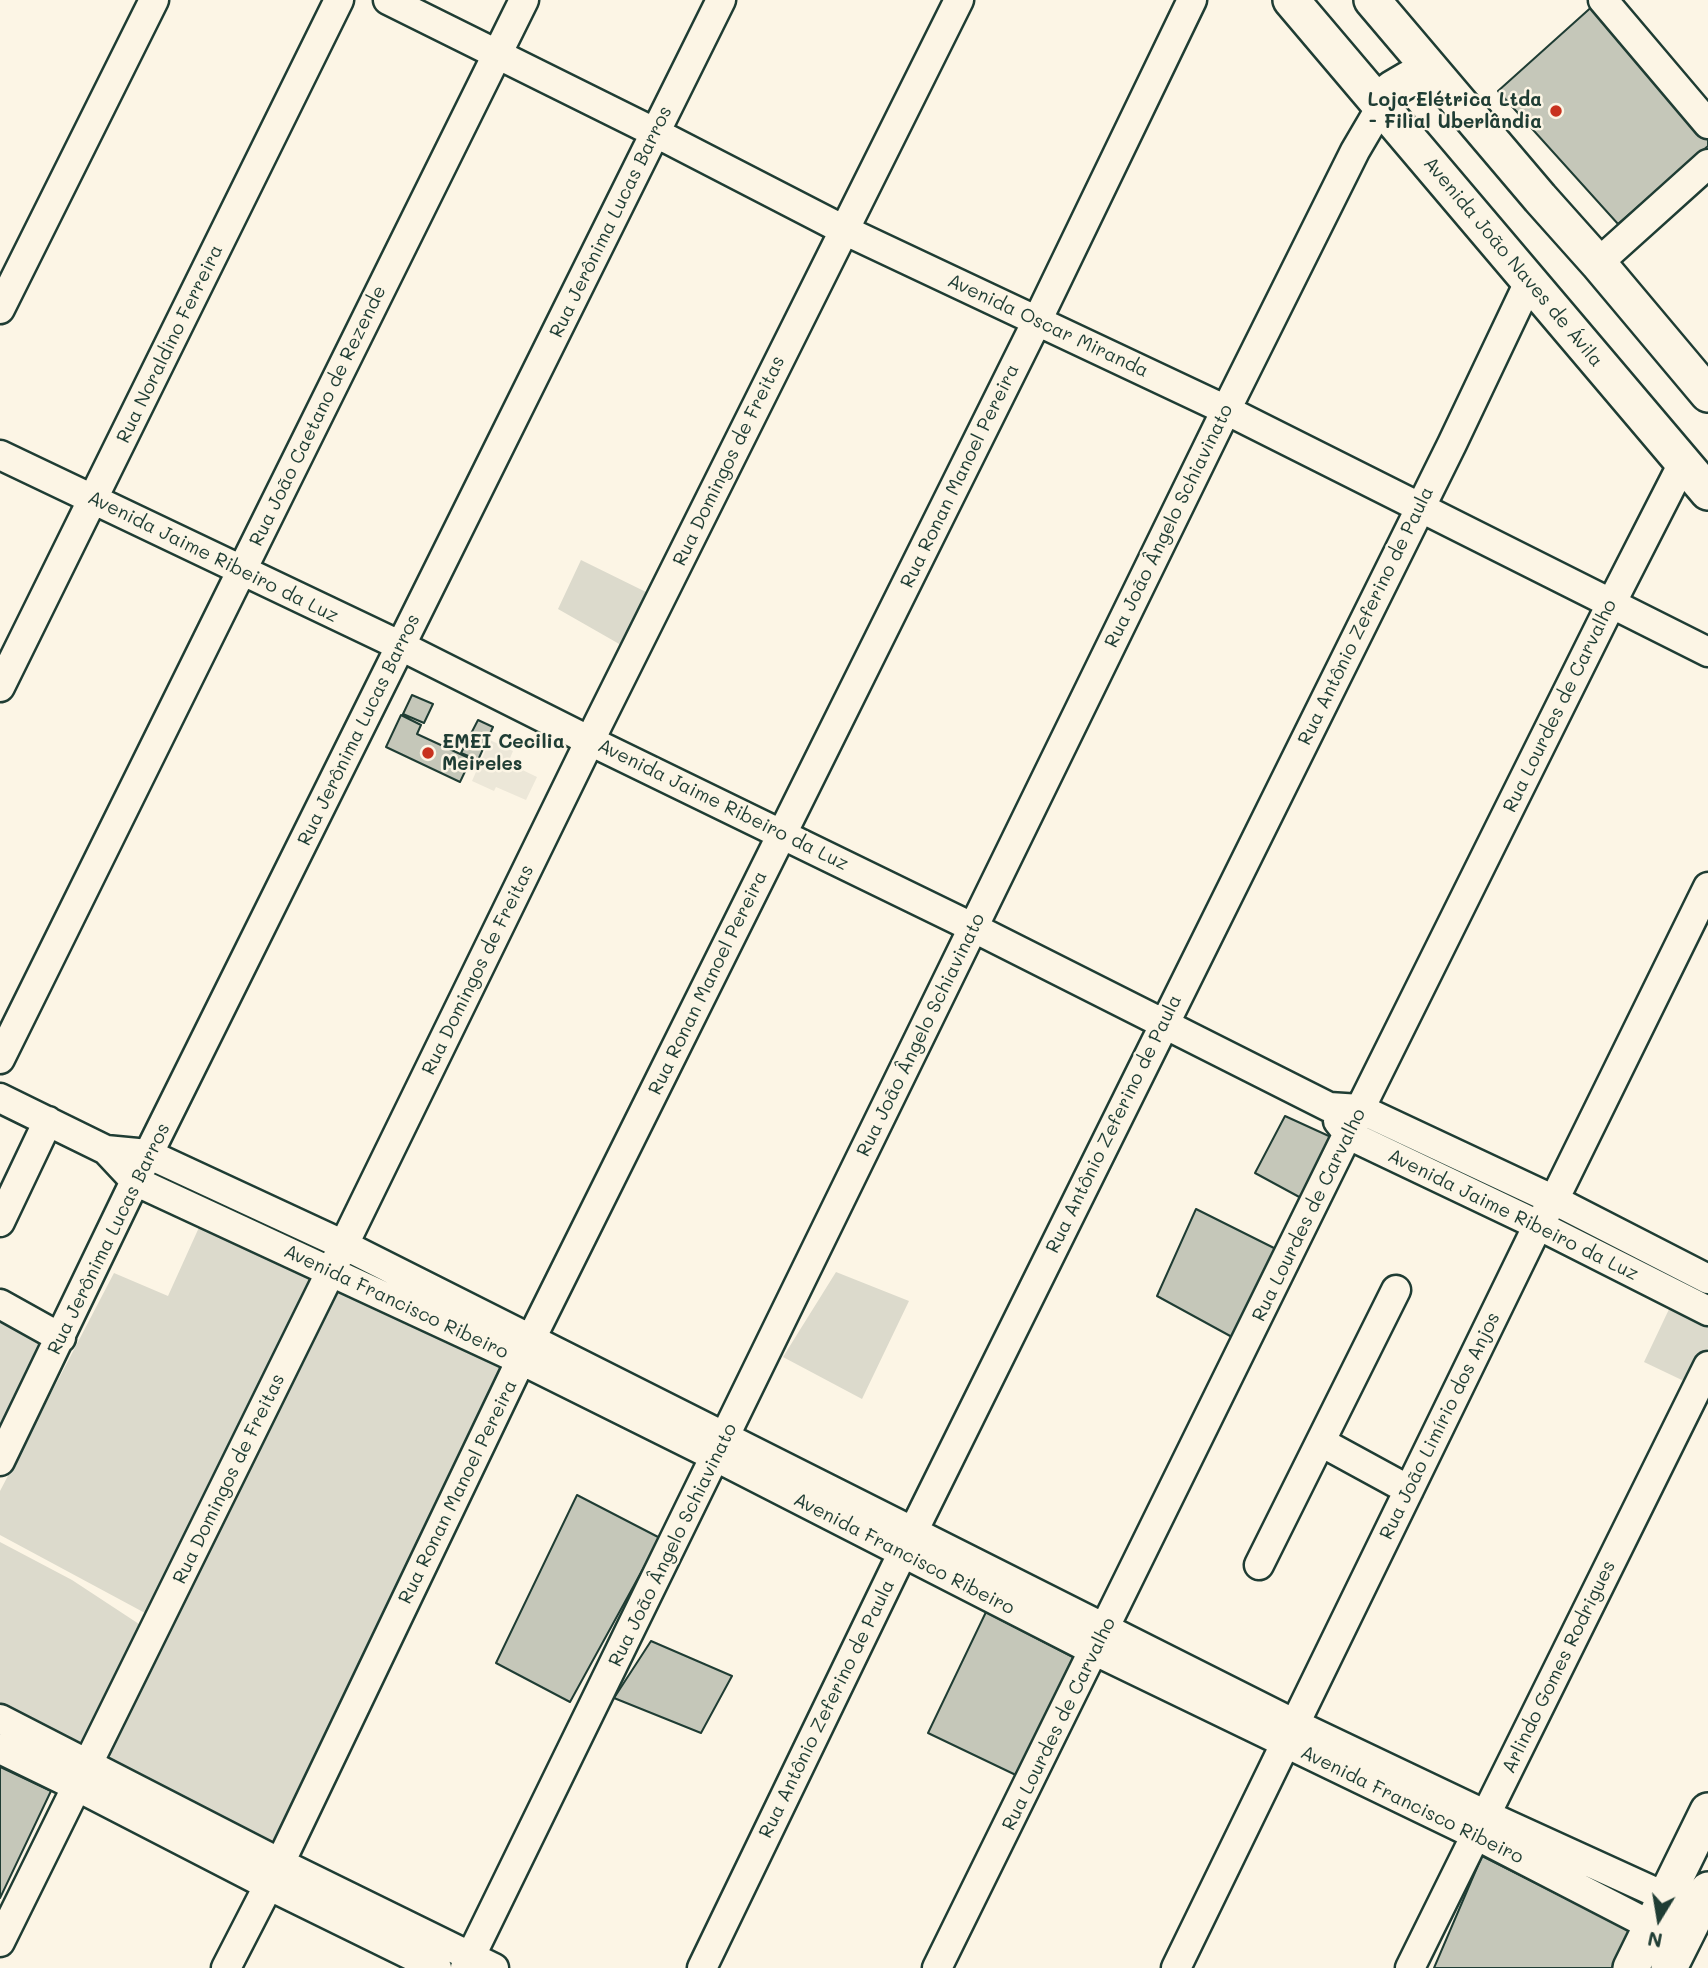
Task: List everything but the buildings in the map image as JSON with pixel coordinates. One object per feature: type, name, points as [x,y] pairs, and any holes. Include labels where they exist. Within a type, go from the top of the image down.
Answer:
[{"type":"main road","name":"Avenida João Naves de Ávila","points":[[1290,0],[1708,492]]},
{"type":"main road","points":[[1372,0],[1708,394]]},
{"type":"main road","points":[[1381,105],[1392,89],[1409,79],[1440,81]]},
{"type":"main road","points":[[1631,1968],[1708,1811]]},
{"type":"main road","name":"Avenida Francisco Ribeiro","points":[[1659,1911],[1696,1930]]},
{"type":"street","points":[[0,309],[154,0]]},
{"type":"street","name":"Rua Noraldino Ferreira","points":[[0,687],[339,0]]},
{"type":"street","name":"Avenida Oscar Miranda","points":[[388,0],[844,230],[1226,410],[1708,652]]},
{"type":"street","name":"Rua João Caetano de Rezende","points":[[0,1059],[524,0]]},
{"type":"street","name":"Rua Jerônima Lucas Barros","points":[[0,1461],[148,1154],[721,0]]},
{"type":"street","name":"Rua Domingos de Freitas","points":[[0,1942],[590,741],[959,0]]},
{"type":"street","name":"Rua Ronan Manoel Pereira","points":[[226,1968],[274,1874],[526,1350],[1037,321],[1192,0]]},
{"type":"street","points":[[1603,0],[1708,124]]},
{"type":"street","name":"Rua João Ângelo Schiavinato","points":[[477,1964],[721,1447],[1226,410],[1355,151],[1381,105]]},
{"type":"street","points":[[1598,262],[1708,164]]},
{"type":"street","name":"Rua Antônio Zeferino de Paula","points":[[702,1968],[908,1542],[1529,282]]},
{"type":"street","name":"Avenida Jaime Ribeiro da Luz","points":[[0,455],[401,646],[974,928],[1328,1107],[1538,1225],[1708,1311]]},
{"type":"street","name":"Rua Lourdes de Carvalho","points":[[937,1968],[1354,1122],[1683,463]]},
{"type":"street","name":"Rua João Limírio dos Anjos","points":[[1176,1968],[1538,1225],[1554,1200],[1708,887]]},
{"type":"street","name":"Avenida Francisco Ribeiro","points":[[0,1098],[106,1150],[135,1181],[331,1271],[526,1350]]},
{"type":"street","points":[[0,1222],[48,1121]]},
{"type":"street","name":"Avenida Jaime Ribeiro da Luz","points":[[1354,1122],[1554,1200],[1708,1279]]},
{"type":"street","name":"Avenida Francisco Ribeiro","points":[[106,1150],[148,1154],[344,1245],[526,1350],[1100,1641],[1659,1911]]},
{"type":"street","points":[[223,1221],[235,1195]]},
{"type":"street","points":[[1259,1565],[1396,1290]]},
{"type":"street","points":[[0,1304],[61,1338]]},
{"type":"street","name":"Arlindo Gomes Rodrigues","points":[[1410,1968],[1708,1366]]},
{"type":"street","points":[[1321,1442],[1409,1490]]},
{"type":"street","points":[[0,1719],[83,1776],[274,1874],[437,1968]]},
{"type":"street","points":[[0,1749],[83,1776]]},
{"type":"street","points":[[274,1874],[477,1964]]},
{"type":"shaded area","points":[[581,560],[648,593],[621,645],[558,609]]},
{"type":"shaded area","points":[[490,740],[513,751],[508,763],[537,777],[526,800],[496,787],[494,791],[472,781]]},
{"type":"shaded area","points":[[201,1223],[319,1277],[155,1610],[145,1613],[0,1535],[0,1491],[114,1273],[168,1296]]},
{"type":"shaded area","points":[[836,1272],[909,1301],[862,1399],[783,1357]]},
{"type":"shaded area","points":[[338,1287],[506,1369],[278,1847],[105,1760]]},
{"type":"shaded area","points":[[1671,1305],[1708,1321],[1708,1348],[1686,1382],[1644,1362]]},
{"type":"shaded area","points":[[0,1322],[42,1343],[0,1427]]},
{"type":"shaded area","points":[[0,1542],[72,1580],[142,1626],[85,1753],[0,1709]]},
{"type":"place","name":"Loja Elétrica Ltda - Filial Uberlândia","points":[[1556,111]]},
{"type":"place","name":"EMEI Cecilia Meireles","points":[[428,753]]}]
